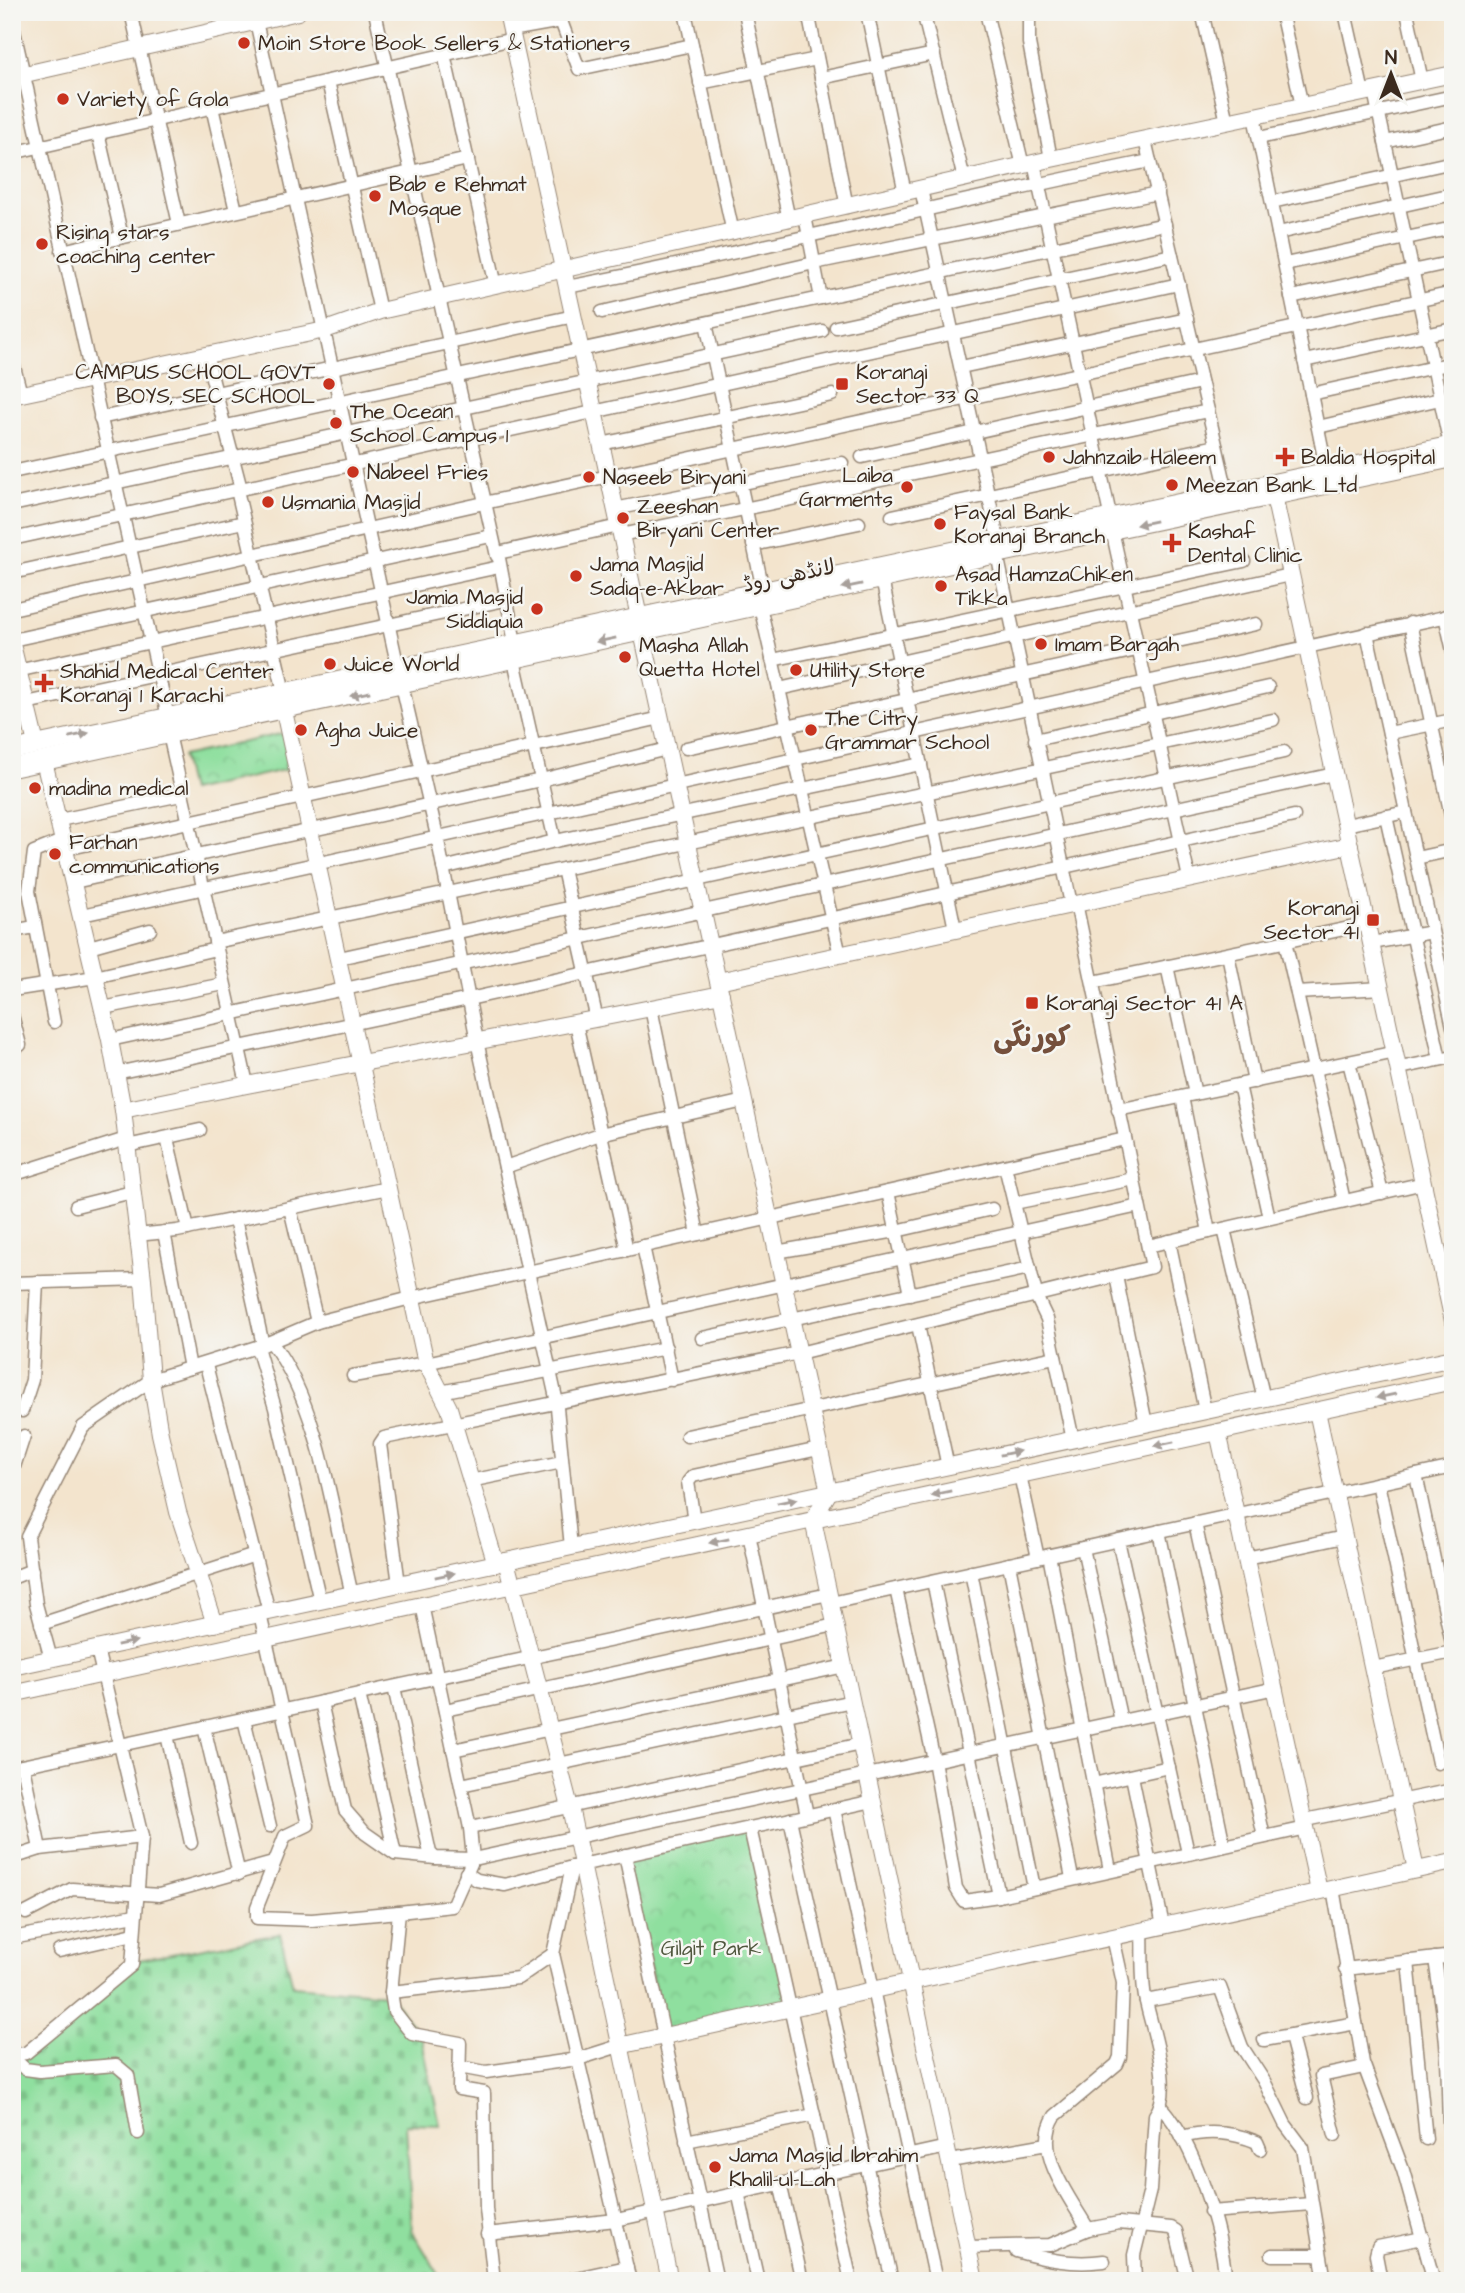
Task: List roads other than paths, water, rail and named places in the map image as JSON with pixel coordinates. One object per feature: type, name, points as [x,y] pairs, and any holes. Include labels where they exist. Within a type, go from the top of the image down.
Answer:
[{"type":"main road","name":"لانڈھی روڈ","points":[[1111,523],[1227,492],[1452,450]]},
{"type":"main road","name":"لانڈھی روڈ","points":[[12,750],[36,744],[168,725],[285,711],[400,677],[1111,523],[1274,496],[1452,450]]},
{"type":"main road","name":"لانڈھی روڈ","points":[[761,598],[881,579],[998,547]]},
{"type":"main road","name":"لانڈھی روڈ","points":[[12,768],[284,692],[400,677]]},
{"type":"street","points":[[131,12],[179,224]]},
{"type":"street","points":[[18,76],[255,17],[298,12]]},
{"type":"street","points":[[375,12],[498,561],[533,746],[555,841]]},
{"type":"street","points":[[507,12],[829,1492],[813,1521],[975,2281]]},
{"type":"street","points":[[685,12],[733,233]]},
{"type":"street","points":[[745,12],[797,218],[809,237],[821,298]]},
{"type":"street","points":[[808,12],[847,206]]},
{"type":"street","points":[[399,1584],[380,1440],[799,1353],[1037,1298],[1051,1290],[1152,1267],[1093,982],[1063,866],[1035,740],[1008,611],[989,495],[933,239],[926,211],[913,191],[878,68],[867,12]]},
{"type":"street","points":[[923,12],[964,179]]},
{"type":"street","points":[[986,12],[1028,164],[1038,183],[1189,878]]},
{"type":"street","points":[[1029,12],[1029,43],[1051,159]]},
{"type":"street","points":[[1202,12],[1227,122]]},
{"type":"street","points":[[1281,12],[1302,106]]},
{"type":"street","points":[[1345,12],[1369,92],[1378,112],[1452,450]]},
{"type":"street","points":[[1406,12],[1422,81]]},
{"type":"street","points":[[255,17],[437,836],[477,1041],[550,1373],[556,1404],[571,1547]]},
{"type":"street","points":[[12,153],[444,54],[561,21],[579,69],[692,46]]},
{"type":"street","points":[[12,22],[18,76],[38,147],[92,379],[106,452],[158,676],[181,795],[247,1084]]},
{"type":"street","points":[[444,54],[496,286]]},
{"type":"street","points":[[821,78],[934,54]]},
{"type":"street","points":[[700,83],[817,59]]},
{"type":"street","points":[[565,280],[733,233],[1028,164],[1453,74]]},
{"type":"street","points":[[328,81],[380,311]]},
{"type":"street","points":[[1259,138],[1453,96]]},
{"type":"street","points":[[212,107],[236,211]]},
{"type":"street","points":[[1254,116],[1327,472]]},
{"type":"street","points":[[1385,142],[1453,127]]},
{"type":"street","points":[[98,133],[122,237]]},
{"type":"street","points":[[1145,139],[1227,492]]},
{"type":"street","points":[[62,251],[468,159]]},
{"type":"street","points":[[12,359],[16,395],[325,330],[380,311],[496,286],[565,280],[809,237],[1038,183],[1150,161]]},
{"type":"street","points":[[1272,202],[1453,162]]},
{"type":"street","points":[[602,312],[814,263],[1158,193]]},
{"type":"street","points":[[1278,233],[1453,194]]},
{"type":"street","points":[[12,472],[1165,224]]},
{"type":"street","points":[[1285,264],[1453,228]]},
{"type":"street","points":[[836,327],[1172,255]]},
{"type":"street","points":[[1291,298],[1453,262]]},
{"type":"street","points":[[12,539],[1179,284]]},
{"type":"street","points":[[12,609],[368,528],[1453,293]]},
{"type":"street","points":[[100,418],[573,316]]},
{"type":"street","points":[[961,367],[1187,318]]},
{"type":"street","points":[[706,323],[754,545],[772,660],[840,955]]},
{"type":"street","points":[[1304,360],[1453,329]]},
{"type":"street","points":[[12,505],[822,331]]},
{"type":"street","points":[[206,355],[233,457],[244,522],[284,692]]},
{"type":"street","points":[[1311,394],[1453,363]]},
{"type":"street","points":[[862,457],[1201,382]]},
{"type":"street","points":[[601,444],[832,396]]},
{"type":"street","points":[[1318,427],[1440,399]]},
{"type":"street","points":[[498,561],[502,551],[746,508],[1208,411]]},
{"type":"street","points":[[892,516],[1216,446]]},
{"type":"street","points":[[615,509],[842,463]]},
{"type":"street","points":[[1274,496],[1453,1321]]},
{"type":"street","points":[[12,573],[244,522]]},
{"type":"street","points":[[754,545],[859,523]]},
{"type":"street","points":[[36,744],[15,671],[12,642],[491,536]]},
{"type":"street","points":[[15,671],[382,592],[498,561]]},
{"type":"street","points":[[772,660],[1244,561]]},
{"type":"street","points":[[779,689],[1130,613],[1290,575]]},
{"type":"street","points":[[881,579],[955,929]]},
{"type":"street","points":[[26,704],[505,600]]},
{"type":"street","points":[[82,915],[1449,615],[1453,651]]},
{"type":"street","points":[[1410,623],[1453,825]]},
{"type":"street","points":[[686,748],[1256,624]]},
{"type":"street","points":[[1367,633],[1432,932],[1449,994],[1453,1027]]},
{"type":"street","points":[[1035,740],[1268,687]]},
{"type":"street","points":[[285,711],[426,1363],[449,1408],[470,1481],[513,1586],[533,1657],[570,1807],[576,1836],[577,1866],[670,2281]]},
{"type":"street","points":[[54,1022],[29,891],[34,852],[187,822],[661,718]]},
{"type":"street","points":[[12,990],[95,977],[330,918],[1273,720]]},
{"type":"street","points":[[1389,733],[1453,720]]},
{"type":"street","points":[[74,882],[541,780],[667,749]]},
{"type":"street","points":[[339,958],[1284,752]]},
{"type":"street","points":[[44,761],[82,915],[123,1110],[143,1279],[151,1380],[178,1512],[215,1624]]},
{"type":"street","points":[[443,868],[555,841],[921,764]]},
{"type":"street","points":[[110,1040],[1334,774]]},
{"type":"street","points":[[59,820],[181,795]]},
{"type":"street","points":[[1346,825],[1406,812]]},
{"type":"street","points":[[116,1073],[469,999],[1294,816]]},
{"type":"street","points":[[1118,1110],[1349,1062],[1446,1058],[1412,936],[1386,816]]},
{"type":"street","points":[[123,1110],[362,1061],[597,1020],[651,1008],[840,955],[1350,845]]},
{"type":"street","points":[[1416,858],[1453,850]]},
{"type":"street","points":[[563,869],[597,1020]]},
{"type":"street","points":[[1093,982],[1368,924]]},
{"type":"street","points":[[12,931],[35,927]]},
{"type":"street","points":[[89,947],[150,930]]},
{"type":"street","points":[[1372,943],[1432,932]]},
{"type":"street","points":[[1285,941],[1344,1201]]},
{"type":"street","points":[[1228,954],[1254,1082]]},
{"type":"street","points":[[1167,966],[1209,1232]]},
{"type":"street","points":[[103,1008],[224,984]]},
{"type":"street","points":[[1297,992],[1382,988]]},
{"type":"street","points":[[651,1008],[698,1234]]},
{"type":"street","points":[[12,1015],[20,1045]]},
{"type":"street","points":[[576,1023],[627,1250]]},
{"type":"street","points":[[1349,1062],[1382,1193]]},
{"type":"street","points":[[1239,1085],[1269,1218]]},
{"type":"street","points":[[505,1167],[600,1134],[744,1101]]},
{"type":"street","points":[[12,1175],[127,1142],[167,1138],[200,1130]]},
{"type":"street","points":[[167,1138],[188,1229]]},
{"type":"street","points":[[51,1659],[41,1624],[27,1537],[83,1427],[151,1380],[264,1345],[317,1322],[411,1298],[1125,1139]]},
{"type":"street","points":[[1004,1166],[1037,1298],[1047,1318],[1073,1440]]},
{"type":"street","points":[[1014,1203],[1134,1179]]},
{"type":"street","points":[[1148,1246],[1424,1183]]},
{"type":"street","points":[[136,1235],[188,1229],[388,1188]]},
{"type":"street","points":[[76,1206],[132,1192]]},
{"type":"street","points":[[888,1192],[910,1294]]},
{"type":"street","points":[[353,1376],[426,1363],[1139,1206]]},
{"type":"street","points":[[290,1208],[317,1322]]},
{"type":"street","points":[[776,1252],[896,1231],[992,1209]]},
{"type":"street","points":[[235,1219],[320,1601]]},
{"type":"street","points":[[1224,1229],[1264,1399]]},
{"type":"street","points":[[163,1232],[190,1368]]},
{"type":"street","points":[[1169,1241],[1205,1411]]},
{"type":"street","points":[[643,1246],[672,1380]]},
{"type":"street","points":[[702,1338],[1030,1268]]},
{"type":"street","points":[[1116,1276],[1146,1424]]},
{"type":"street","points":[[12,1283],[143,1279]]},
{"type":"street","points":[[22,1411],[32,1380],[37,1282]]},
{"type":"street","points":[[918,1325],[948,1466]]},
{"type":"street","points":[[264,1345],[293,1374],[314,1434],[352,1595]]},
{"type":"street","points":[[440,1392],[666,1349]]},
{"type":"street","points":[[687,1436],[1055,1357]]},
{"type":"street","points":[[12,1667],[1453,1358]]},
{"type":"street","points":[[206,1365],[252,1556],[264,1613],[265,1639],[308,1825],[285,1836],[256,1912],[262,1920],[312,1920],[452,1906],[472,1859],[470,1828],[422,1605]]},
{"type":"street","points":[[12,1694],[1453,1381]]},
{"type":"street","points":[[1317,1411],[1416,1870]]},
{"type":"street","points":[[1218,1432],[1306,1824],[1326,1890],[1345,1969],[1364,2067],[1423,2238],[1434,2281]]},
{"type":"street","points":[[12,1473],[24,1436]]},
{"type":"street","points":[[694,1521],[688,1482],[692,1476],[820,1449]]},
{"type":"street","points":[[470,1481],[562,1462]]},
{"type":"street","points":[[40,1849],[18,1767],[764,1607],[933,1581],[1453,1467]]},
{"type":"street","points":[[1020,1475],[1043,1556],[1110,1870]]},
{"type":"street","points":[[1373,1668],[1453,1650],[1416,1475]]},
{"type":"street","points":[[1378,1483],[1438,1763]]},
{"type":"street","points":[[1195,1523],[1264,1837]]},
{"type":"street","points":[[1159,1531],[1224,1846]]},
{"type":"street","points":[[749,1534],[807,1815]]},
{"type":"street","points":[[1247,1558],[1344,1537]]},
{"type":"street","points":[[1118,1540],[1188,1853]]},
{"type":"street","points":[[1083,1548],[1121,1721]]},
{"type":"street","points":[[41,1624],[252,1556]]},
{"type":"street","points":[[1009,1564],[1072,1878]]},
{"type":"street","points":[[12,1578],[32,1570]]},
{"type":"street","points":[[971,1572],[1034,1888]]},
{"type":"street","points":[[933,1581],[999,1896]]},
{"type":"street","points":[[896,1588],[934,1760],[959,1895],[964,1901],[999,1896],[1264,1837],[1306,1824],[1453,1790]]},
{"type":"street","points":[[445,1710],[835,1625]]},
{"type":"street","points":[[12,2056],[26,2053],[132,1965],[142,1837],[97,1649]]},
{"type":"street","points":[[453,1750],[845,1666]]},
{"type":"street","points":[[394,1686],[430,1853],[435,1858]]},
{"type":"street","points":[[321,1702],[345,1810],[365,1833],[395,1854],[472,1859],[1276,1688]]},
{"type":"street","points":[[359,1694],[395,1854]]},
{"type":"street","points":[[461,1785],[852,1701]]},
{"type":"street","points":[[244,1718],[270,1826]]},
{"type":"street","points":[[204,1727],[239,1874]]},
{"type":"street","points":[[167,1735],[191,1843]]},
{"type":"street","points":[[470,1828],[795,1756],[861,1744]]},
{"type":"street","points":[[1093,1784],[1169,1767]]},
{"type":"street","points":[[1132,1776],[1152,1861],[1163,1926]]},
{"type":"street","points":[[466,1874],[477,1880],[505,1885],[625,1855],[873,1801]]},
{"type":"street","points":[[834,1809],[936,2281]]},
{"type":"street","points":[[790,1819],[892,2281]]},
{"type":"street","points":[[750,1828],[851,2281]]},
{"type":"street","points":[[12,1858],[40,1849],[142,1837]]},
{"type":"street","points":[[625,1855],[717,2281]]},
{"type":"street","points":[[459,2067],[486,2073],[578,2059],[619,2046],[1453,1862]]},
{"type":"street","points":[[26,1913],[72,1889],[159,1895],[273,1863]]},
{"type":"street","points":[[577,1866],[553,1954],[630,2281]]},
{"type":"street","points":[[399,1912],[391,1992],[394,2011],[412,2034],[460,2043],[460,2089],[482,2091],[485,2097],[483,2153],[487,2234],[494,2281]]},
{"type":"street","points":[[12,1938],[135,1915]]},
{"type":"street","points":[[1135,2281],[1134,2255],[1150,2190],[1155,2115],[1162,2107],[1162,2069],[1146,2001],[1142,1931]]},
{"type":"street","points":[[59,1951],[134,1934]]},
{"type":"street","points":[[1088,2229],[1054,2169],[1046,2144],[1049,2126],[1055,2116],[1099,2080],[1120,2057],[1123,1983],[1112,1937]]},
{"type":"street","points":[[391,1992],[518,1978],[553,1954]]},
{"type":"street","points":[[1345,1969],[1374,1968],[1453,1956]]},
{"type":"street","points":[[1436,1958],[1446,2031],[1449,2090],[1446,2120],[1453,2167]]},
{"type":"street","points":[[1408,1961],[1426,2139]]},
{"type":"street","points":[[1146,2001],[1220,1987],[1242,2048],[1264,2081],[1285,2124],[1303,2148],[1325,2281]]},
{"type":"street","points":[[1264,2040],[1356,2024]]},
{"type":"street","points":[[1291,2037],[1307,2098]]},
{"type":"street","points":[[12,2056],[25,2069],[40,2071],[116,2065],[128,2075],[138,2133]]},
{"type":"street","points":[[1335,2135],[1321,2076],[1364,2067]]},
{"type":"street","points":[[1162,2107],[1177,2124],[1210,2212],[1223,2255],[1226,2281]]},
{"type":"street","points":[[686,2141],[814,2115]]},
{"type":"street","points":[[1182,2137],[1202,2131],[1227,2133],[1257,2142],[1260,2149]]},
{"type":"street","points":[[487,2234],[616,2220],[908,2155],[948,2154],[1046,2144]]},
{"type":"street","points":[[780,2183],[802,2281]]},
{"type":"street","points":[[738,2192],[758,2281]]},
{"type":"street","points":[[1210,2212],[1311,2204]]},
{"type":"street","points":[[968,2247],[1050,2245],[1088,2229],[1119,2223],[1174,2229],[1188,2281]]},
{"type":"street","points":[[1381,2281],[1376,2255],[1378,2247],[1423,2238]]},
{"type":"street","points":[[1006,2248],[1050,2261],[1082,2264],[1104,2261]]},
{"type":"street","points":[[1272,2255],[1320,2255]]},
{"type":"street","points":[[562,2281],[627,2267]]},
{"type":"place","name":"Moin Store Book Sellers & Stationers","points":[[244,43]]},
{"type":"place","name":"Variety of Gola","points":[[63,99]]},
{"type":"place","name":"Bab e Rehmat Mosque","points":[[375,196]]},
{"type":"place","name":"Rising stars coaching center","points":[[42,244]]},
{"type":"place","name":"CAMPUS SCHOOL GOVT BOYS, SEC SCHOOL","points":[[329,384]]},
{"type":"place","name":"Korangi Sector 33 Q","points":[[842,384]]},
{"type":"place","name":"The Ocean School Campus 1","points":[[336,423]]},
{"type":"place","name":"Jahnzaib Haleem","points":[[1049,457]]},
{"type":"place","name":"Baldia Hospital","points":[[1285,457]]},
{"type":"place","name":"Nabeel Fries","points":[[353,472]]},
{"type":"place","name":"Naseeb Biryani","points":[[589,477]]},
{"type":"place","name":"Meezan Bank Ltd","points":[[1172,485]]},
{"type":"place","name":"Laiba Garments","points":[[907,487]]},
{"type":"place","name":"Usmania Masjid","points":[[268,502]]},
{"type":"place","name":"Zeeshan Biryani Center","points":[[623,518]]},
{"type":"place","name":"Faysal Bank Korangi Branch","points":[[940,524]]},
{"type":"place","name":"Kashaf Dental Clinic","points":[[1172,543]]},
{"type":"place","name":"Jama Masjid Sadiq-e-Akbar","points":[[576,576]]},
{"type":"place","name":"Asad HamzaChiken Tikka","points":[[941,586]]},
{"type":"place","name":"Jamia Masjid Siddiquia","points":[[537,609]]},
{"type":"place","name":"Imam Bargah","points":[[1041,644]]},
{"type":"place","name":"Masha Allah Quetta Hotel","points":[[625,657]]},
{"type":"place","name":"Juice World","points":[[330,664]]},
{"type":"place","name":"Utility Store","points":[[796,670]]},
{"type":"place","name":"Shahid Medical Center Korangi 1 Karachi","points":[[44,683]]},
{"type":"place","name":"Agha Juice","points":[[301,730]]},
{"type":"place","name":"The Citry Grammar School","points":[[811,730]]},
{"type":"place","name":"madina medical","points":[[35,788]]},
{"type":"place","name":"Farhan communications","points":[[55,854]]},
{"type":"place","name":"Korangi Sector 41","points":[[1373,920]]},
{"type":"place","name":"Korangi Sector 41 A","points":[[1032,1003]]},
{"type":"place","name":"Jama Masjid Ibrahim Khalil-ul-Lah","points":[[715,2167]]},
{"type":"district","name":"کورنگی","points":[[1032,1037]]},
{"type":"park label","name":"Gilgit Park","points":[[711,1948]]}]
